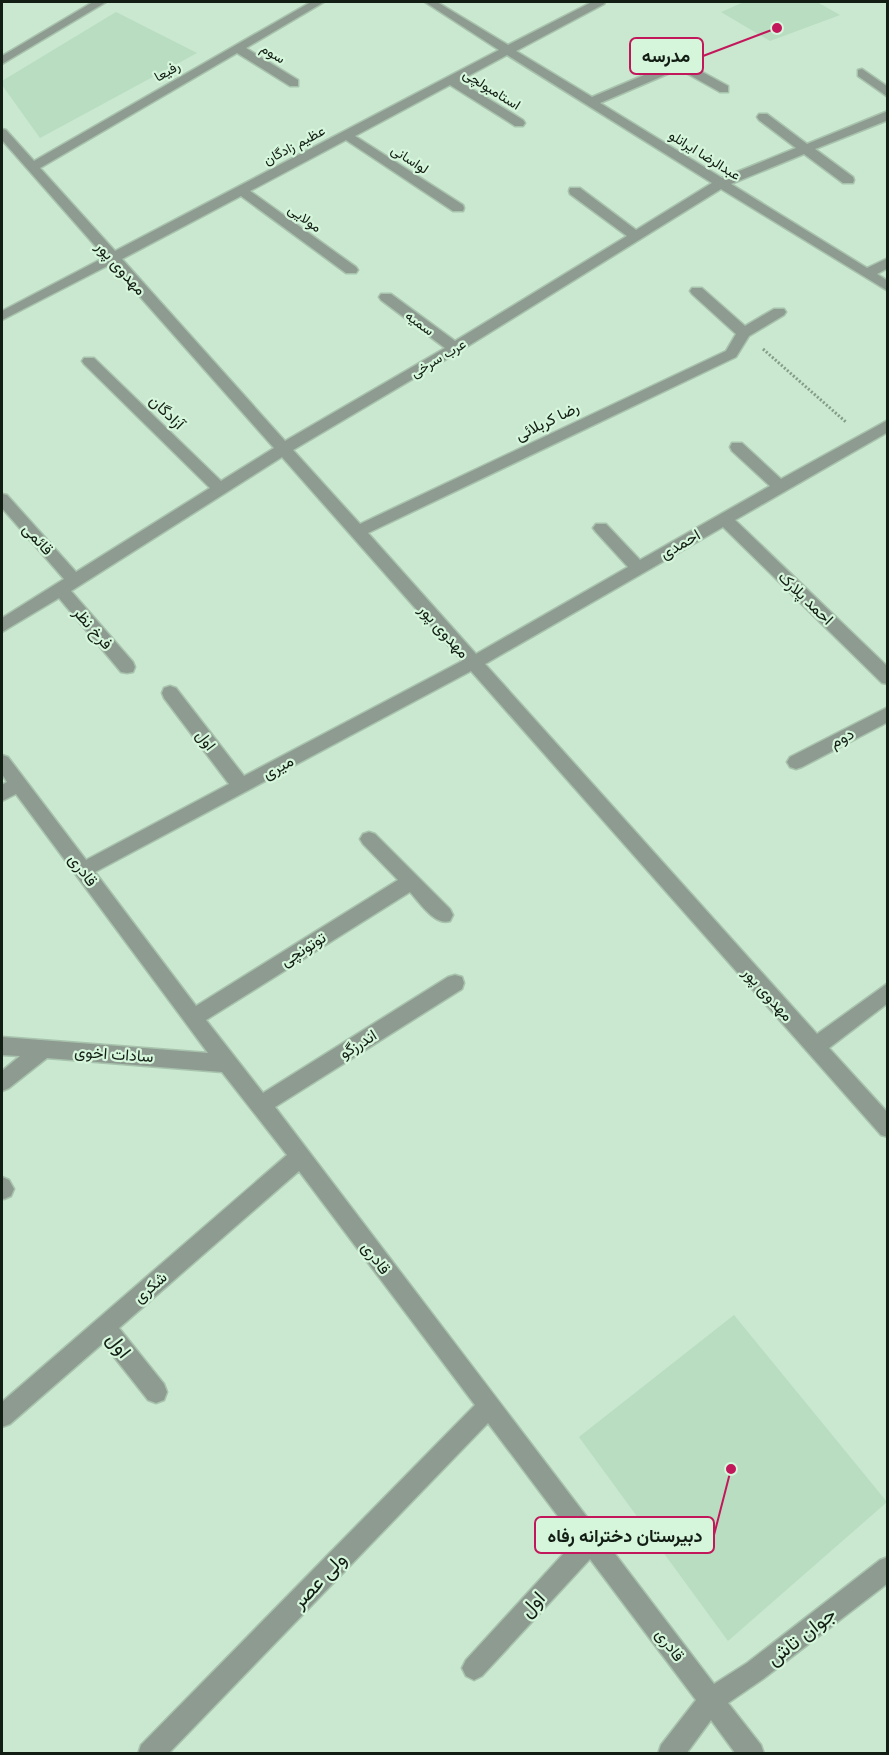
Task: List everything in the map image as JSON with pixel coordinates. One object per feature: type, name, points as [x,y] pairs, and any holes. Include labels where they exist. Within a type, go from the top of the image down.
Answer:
[{"type":"street","points":[[2,61],[100,2]]},
{"type":"street","name":"رفیعا","points":[[32,167],[318,2]]},
{"type":"street","name":"عبدالرضا ایرانلو","points":[[430,2],[888,286]]},
{"type":"street","points":[[570,2],[584,10]]},
{"type":"street","name":"عظیم زادگان","points":[[2,316],[600,2]]},
{"type":"street","name":"سوم","points":[[237,48],[294,83]]},
{"type":"street","points":[[591,102],[680,64],[724,89]]},
{"type":"street","points":[[862,73],[888,93]]},
{"type":"street","name":"استامبولچی","points":[[450,80],[519,123]]},
{"type":"street","name":"عرب سرخی","points":[[2,626],[219,488],[455,348],[722,183],[888,115]]},
{"type":"street","points":[[763,117],[848,180]]},
{"type":"street","name":"مهدوی پور","points":[[2,133],[888,1128]]},
{"type":"street","name":"لواسانی","points":[[346,135],[458,208]]},
{"type":"street","name":"مولایی","points":[[241,190],[351,270]]},
{"type":"street","points":[[575,191],[636,236]]},
{"type":"street","points":[[867,274],[888,262]]},
{"type":"street","points":[[697,291],[744,333],[779,312]]},
{"type":"street","name":"سمیه","points":[[386,297],[455,348]]},
{"type":"street","name":"رضا کربلائی","points":[[357,532],[730,354],[744,333]]},
{"type":"street","name":"آزادگان","points":[[89,361],[219,488]]},
{"type":"street","name":"احمدی","points":[[473,663],[888,425]]},
{"type":"street","points":[[737,447],[780,487]]},
{"type":"street","name":"قائمی","points":[[2,499],[67,585]]},
{"type":"street","name":"احمد پلارک","points":[[724,519],[888,678]]},
{"type":"street","points":[[601,528],[639,568]]},
{"type":"street","name":"فرخ نظر","points":[[67,585],[127,667]]},
{"type":"street","name":"میری","points":[[83,870],[473,663]]},
{"type":"street","name":"اول","points":[[170,693],[241,786]]},
{"type":"street","name":"دوم","points":[[796,762],[888,714]]},
{"type":"street","name":"قادرى","points":[[2,762],[10,789],[83,870],[752,1754]]},
{"type":"street","points":[[369,839],[444,915]]},
{"type":"street","name":"توتونچی","points":[[194,1017],[411,882]]},
{"type":"street","name":"اندرزگو","points":[[261,1105],[455,983]]},
{"type":"street","points":[[815,1047],[888,992]]},
{"type":"street","name":"سادات اخوی","points":[[2,1046],[227,1063]]},
{"type":"street","points":[[2,1082],[44,1049]]},
{"type":"street","name":"شکری","points":[[2,1416],[299,1158]]},
{"type":"street","name":"اول","points":[[104,1327],[156,1392]]},
{"type":"street","name":"ولی عصر","points":[[150,1754],[489,1406]]},
{"type":"street","name":"اول","points":[[474,1668],[591,1541]]},
{"type":"street","name":"جوان تاش","points":[[670,1754],[711,1700],[755,1671],[888,1568]]},
{"type":"path","points":[[744,333],[865,438]]},
{"type":"shaded area","points":[[744,2],[817,2],[840,15],[770,41],[721,12]]},
{"type":"shaded area","points":[[116,12],[197,53],[40,138],[2,85],[2,81]]},
{"type":"shaded area","points":[[734,1315],[887,1502],[728,1641],[579,1437]]},
{"type":"place","name":"مدرسه","points":[[777,28]]},
{"type":"place","name":"دبیرستان دخترانه رفاه","points":[[731,1469]]}]
